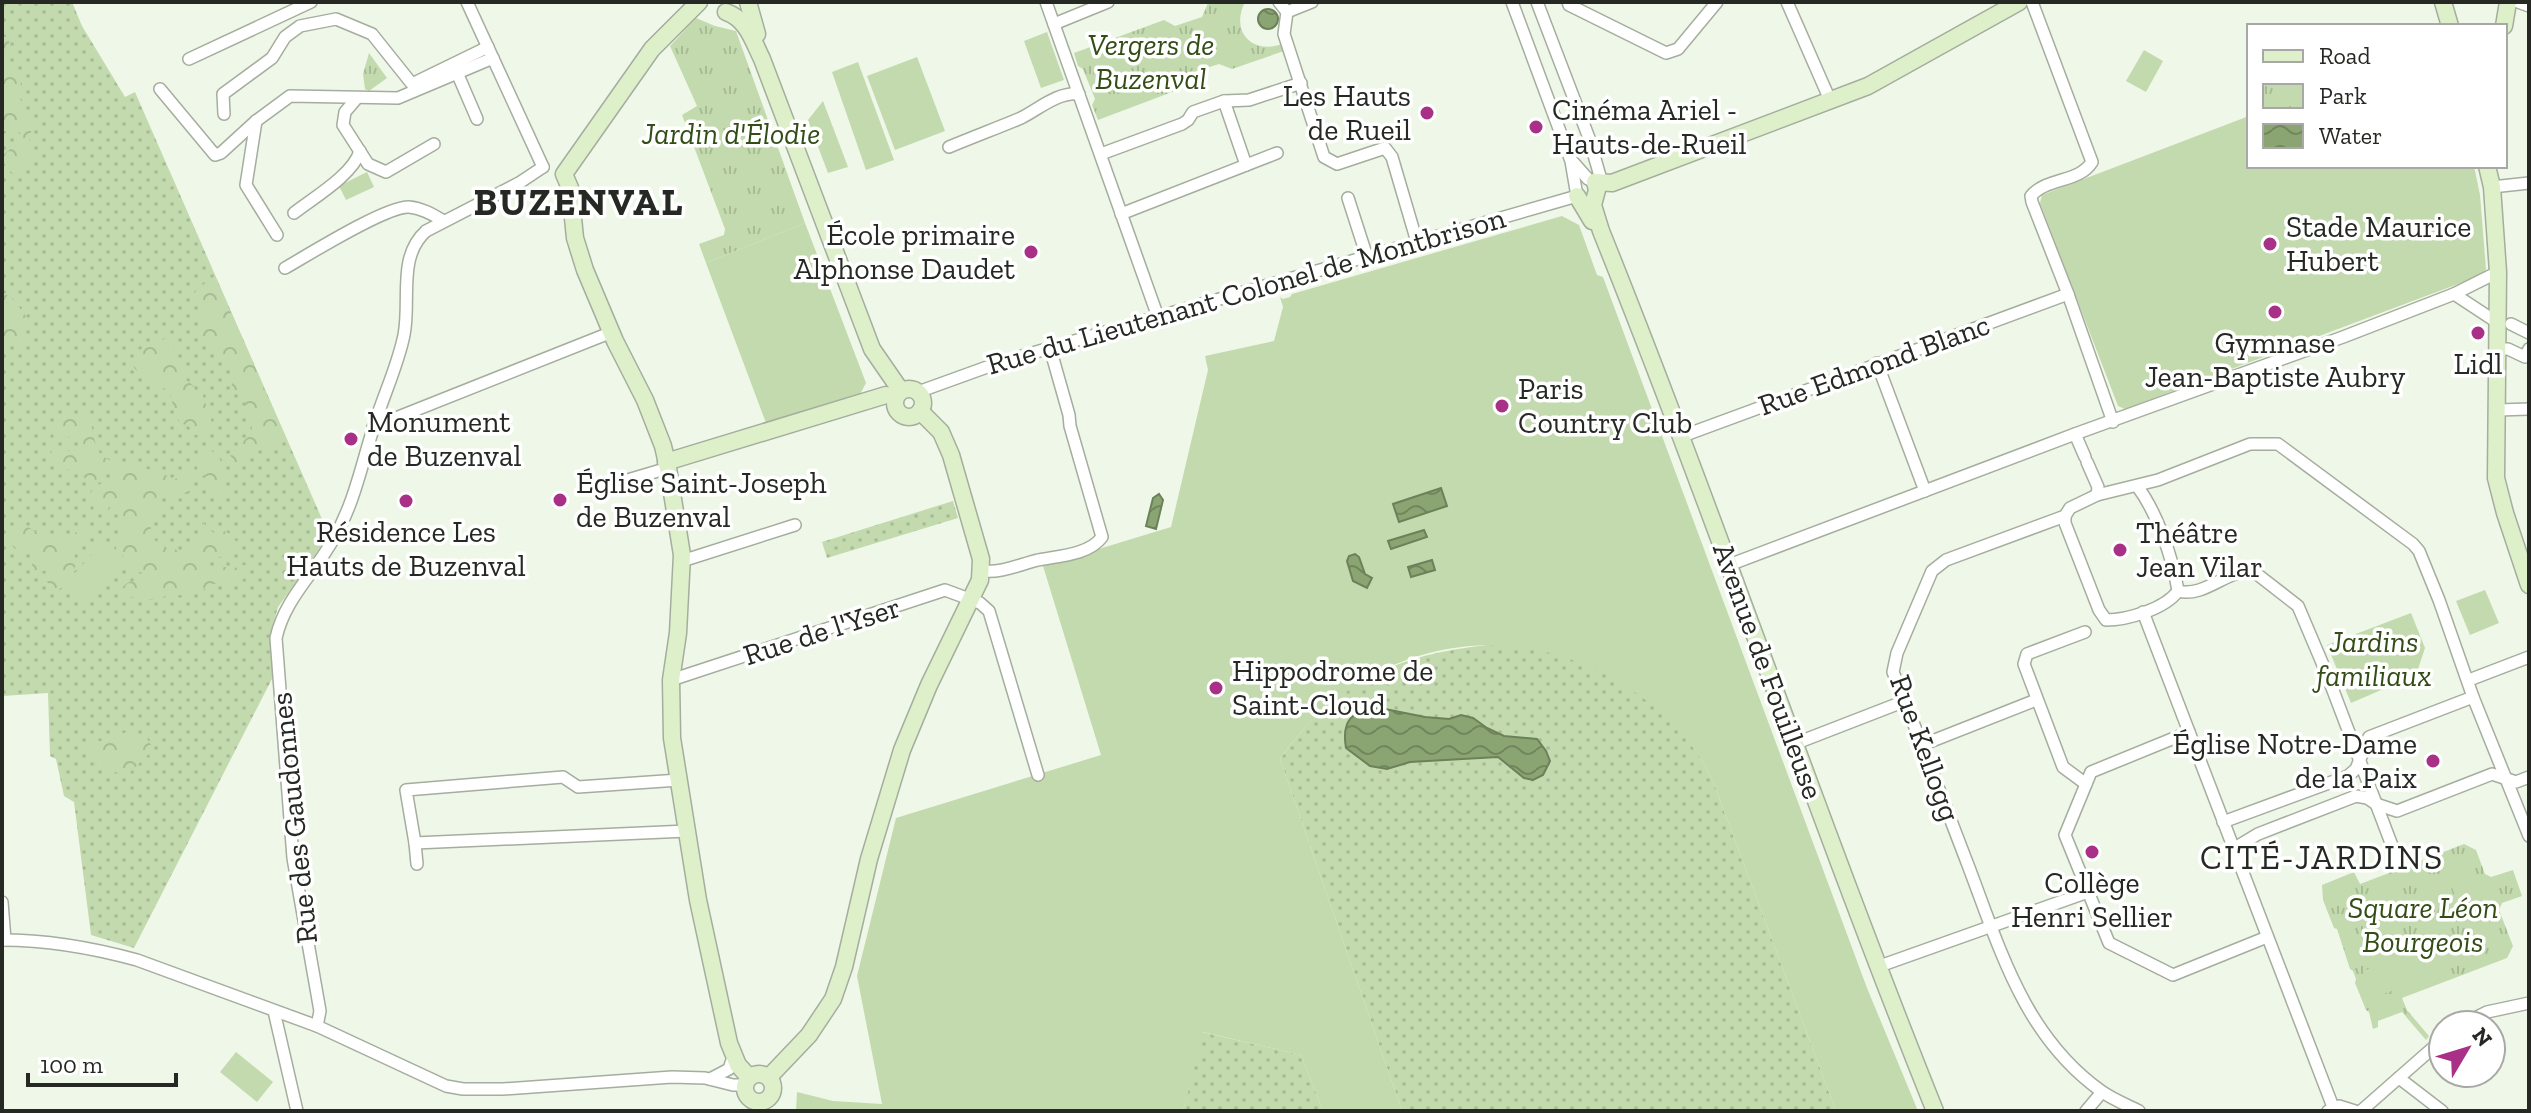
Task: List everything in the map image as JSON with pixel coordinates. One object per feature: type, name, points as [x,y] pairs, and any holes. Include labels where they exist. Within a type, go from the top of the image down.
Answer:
[{"type":"street","points":[[189,59],[311,2]]},
{"type":"street","points":[[467,2],[543,167]]},
{"type":"street","points":[[2,902],[4,940],[47,942],[112,953],[317,1026],[446,1086],[503,1089],[672,1077],[710,1079],[733,1085],[747,1081],[759,1073],[769,1077],[773,1086],[771,1096],[754,1106],[746,1095],[747,1081],[733,1057],[701,913],[687,831],[672,738],[671,680],[678,633],[682,561],[667,465],[645,400],[592,287],[575,238],[569,174],[652,49],[699,2],[711,10],[733,14],[743,23],[762,59]]},
{"type":"street","points":[[726,12],[746,2],[762,59],[872,349],[905,393],[923,401],[920,411],[911,417],[901,415],[895,407],[905,393]]},
{"type":"street","points":[[1046,2],[1158,317]]},
{"type":"street","points":[[1054,24],[1108,2]]},
{"type":"street","points":[[1312,2],[1283,7],[1283,26],[1324,157],[1337,164],[1385,148],[1392,157],[1417,242]]},
{"type":"street","name":"Avenue de Fouilleuse","points":[[1512,2],[1571,161],[1577,196],[1601,231]]},
{"type":"street","name":"Avenue de Fouilleuse","points":[[1537,2],[1589,138],[1600,176],[1595,182]]},
{"type":"street","points":[[1568,2],[1666,53],[1678,49],[1717,2]]},
{"type":"street","points":[[1787,2],[1830,100]]},
{"type":"street","points":[[1593,205],[1577,196],[1595,182],[1612,183],[1880,80],[2019,2]]},
{"type":"street","points":[[2032,2],[2092,162],[2086,171],[2038,189],[2031,196],[2113,422]]},
{"type":"street","points":[[2443,2],[2449,24]]},
{"type":"street","points":[[2504,24],[2508,2]]},
{"type":"street","points":[[2518,2],[2529,6]]},
{"type":"street","points":[[224,114],[223,94],[272,58],[285,37],[300,26],[336,19],[372,34],[414,87]]},
{"type":"street","points":[[160,89],[215,155],[290,96],[398,98],[414,87],[490,52]]},
{"type":"street","points":[[455,68],[477,119]]},
{"type":"street","points":[[1101,154],[1182,124],[1193,112],[1224,101],[1249,100],[1301,83]]},
{"type":"street","points":[[949,147],[1024,116],[1044,104],[1079,94]]},
{"type":"street","points":[[357,98],[345,112],[343,125],[368,164],[386,172],[434,144]]},
{"type":"street","points":[[1224,101],[1246,165]]},
{"type":"street","points":[[256,121],[246,185],[277,235]]},
{"type":"street","points":[[294,213],[348,171],[357,161],[360,151]]},
{"type":"street","points":[[1121,214],[1277,153]]},
{"type":"street","name":"Avenue de Fouilleuse","points":[[1571,161],[1595,182]]},
{"type":"street","points":[[373,427],[404,335],[409,259],[414,241],[426,231],[519,183],[543,167],[569,174]]},
{"type":"street","points":[[2487,168],[2492,187],[2504,321],[2498,349],[2496,478],[2528,579]]},
{"type":"street","name":"Avenue de Fouilleuse","points":[[1595,182],[1597,190],[1593,205],[1601,231],[1729,565],[1877,967],[1935,1111]]},
{"type":"street","points":[[2492,187],[2529,183]]},
{"type":"street","name":"Rue du Lieutenant Colonel de Montbrison","points":[[667,465],[886,395],[905,393],[988,366],[1577,196]]},
{"type":"street","points":[[1348,198],[1367,257]]},
{"type":"street","points":[[285,268],[361,226],[406,207],[427,212],[444,221]]},
{"type":"street","points":[[1729,565],[2454,294],[2498,272]]},
{"type":"street","name":"Rue Edmond Blanc","points":[[1680,437],[2068,294]]},
{"type":"street","points":[[2454,294],[2492,319],[2529,333]]},
{"type":"street","points":[[373,427],[612,332]]},
{"type":"street","points":[[982,571],[1002,571],[1040,559],[1054,558],[1094,545],[1102,537],[1050,348]]},
{"type":"street","points":[[2498,349],[2508,349],[2525,357],[2529,349]]},
{"type":"street","points":[[1877,363],[1925,491]]},
{"type":"street","points":[[2498,410],[2529,409]]},
{"type":"street","points":[[769,1077],[809,1035],[833,999],[844,967],[869,859],[902,750],[929,685],[972,600],[982,571],[947,444],[939,430],[920,411]]},
{"type":"street","name":"Rue des Gaudonnes","points":[[317,1026],[320,1011],[293,858],[276,638],[285,610],[334,538],[352,503],[373,427]]},
{"type":"street","points":[[2075,434],[2098,487],[2097,495]]},
{"type":"street","name":"Rue Kellogg","points":[[2139,1111],[2102,1092],[2068,1060],[2022,1000],[1990,926],[1893,672],[1932,571],[1946,560],[2065,516],[2070,508],[2097,495],[2158,480],[2250,444],[2278,444],[2419,551],[2529,836]]},
{"type":"street","points":[[604,487],[667,465]]},
{"type":"street","points":[[2137,486],[2145,496],[2168,553],[2178,591]]},
{"type":"street","points":[[2065,516],[2099,610],[2106,620]]},
{"type":"street","points":[[682,561],[795,525]]},
{"type":"street","points":[[2178,591],[2196,591],[2244,570],[2253,571],[2298,606],[2399,864]]},
{"type":"street","name":"Rue de l'Yser","points":[[671,680],[945,590],[972,600]]},
{"type":"street","points":[[2086,784],[2063,767],[2024,664],[2027,654],[2088,631],[2106,620],[2122,620],[2143,612],[2168,601],[2178,591]]},
{"type":"street","points":[[972,600],[989,611],[1038,775]]},
{"type":"street","points":[[2143,612],[2330,1109],[2345,1106],[2358,1111],[2427,1053]]},
{"type":"street","points":[[2469,680],[2529,657]]},
{"type":"street","points":[[2223,822],[2348,776],[2356,769],[2369,737],[2473,697]]},
{"type":"street","points":[[1922,745],[2036,700]]},
{"type":"street","points":[[1794,744],[1905,701]]},
{"type":"street","points":[[2189,732],[2091,772],[2065,835],[2109,943],[2173,975],[2267,937]]},
{"type":"street","points":[[2233,849],[2258,834],[2356,796],[2397,811],[2492,774],[2516,782],[2529,777]]},
{"type":"street","points":[[417,864],[406,790],[563,777],[578,787],[679,780]]},
{"type":"street","points":[[415,843],[687,831]]},
{"type":"street","points":[[1877,967],[2088,892]]},
{"type":"street","points":[[2501,1009],[2529,1003]]},
{"type":"street","points":[[274,1011],[297,1111]]},
{"type":"street","points":[[710,1079],[729,1069],[733,1057]]},
{"type":"street","points":[[2399,1078],[2442,1111]]},
{"type":"street","points":[[2086,1111],[2102,1092]]},
{"type":"green space","points":[[2,2],[72,2],[82,26],[125,97],[135,92],[329,535],[278,607],[271,632],[275,673],[134,948],[91,935],[74,802],[64,796],[56,759],[50,756],[48,693],[2,696]]},
{"type":"green space","name":"Vergers de Buzenval","points":[[1211,2],[1245,2],[1240,22],[1247,38],[1261,46],[1282,44],[1284,51],[1232,69],[1219,64],[1194,72],[1188,86],[1098,120],[1092,105],[1095,99],[1074,53],[1164,20],[1175,26],[1202,17]]},
{"type":"green space","name":"Jardin d'Élodie","points":[[696,18],[736,31],[805,223],[706,263],[699,244],[724,235],[725,229],[682,115],[697,106],[670,46]]},
{"type":"green space","points":[[1047,32],[1064,80],[1041,88],[1024,41]]},
{"type":"green space","points":[[2,35],[9,40],[9,49],[4,56],[18,68],[14,74],[21,79],[20,97],[25,115],[36,119],[29,137],[32,159],[20,174],[13,174],[4,163],[3,155],[18,143],[22,135],[2,130]]},
{"type":"green space","points":[[2144,50],[2163,61],[2146,92],[2126,81]]},
{"type":"green space","points":[[369,53],[387,78],[369,91],[365,89],[363,74]]},
{"type":"green space","points":[[917,57],[945,131],[895,150],[867,76]]},
{"type":"green space","points":[[858,62],[894,160],[866,170],[832,72]]},
{"type":"green space","points":[[823,101],[848,167],[828,173],[808,120]]},
{"type":"green space","name":"Stade Maurice Hubert","points":[[2247,117],[2247,168],[2474,168],[2480,195],[2486,269],[2482,275],[2125,409],[2118,406],[2040,203],[2042,195]]},
{"type":"green space","points":[[367,172],[374,187],[346,200],[339,186]]},
{"type":"green space","name":"Hippodrome de Saint-Cloud","points":[[1562,216],[1579,225],[1597,275],[1603,277],[1867,988],[1918,1111],[1836,1111],[1714,784],[1699,756],[1679,730],[1643,698],[1584,664],[1536,650],[1488,645],[1441,650],[1395,664],[1352,687],[1314,719],[1280,759],[1402,1111],[1323,1111],[1301,1055],[1203,1032],[1183,1111],[796,1111],[797,1092],[833,1101],[882,1104],[857,976],[896,818],[1101,755],[1043,566],[1171,527],[1208,370],[1205,356],[1274,341],[1283,307],[1280,297],[1290,297]]},
{"type":"green space","points":[[805,223],[866,383],[859,396],[766,423],[706,263]]},
{"type":"green space","points":[[215,276],[281,427],[276,442],[248,456],[243,464],[235,463],[230,455],[250,434],[251,418],[244,400],[232,390],[231,370],[221,361],[218,347],[211,345],[201,334],[202,307],[195,305],[192,298],[197,289]]},
{"type":"green space","points":[[2,292],[14,300],[30,322],[21,328],[23,342],[17,346],[7,346],[2,342]]},
{"type":"green space","points":[[169,337],[176,353],[176,363],[185,379],[202,393],[214,429],[202,437],[194,434],[188,425],[180,424],[170,390],[157,387],[143,377],[131,362],[142,348]]},
{"type":"green space","points":[[58,419],[89,419],[97,447],[105,458],[168,476],[170,482],[167,490],[154,499],[164,510],[151,525],[150,534],[155,540],[168,548],[183,550],[196,543],[203,523],[216,535],[226,531],[237,542],[233,556],[217,557],[210,560],[208,566],[240,568],[248,563],[250,569],[239,583],[213,584],[211,588],[186,596],[171,594],[155,600],[125,596],[122,587],[148,577],[144,572],[130,573],[124,568],[121,560],[124,553],[116,551],[110,542],[110,537],[116,538],[121,527],[114,503],[108,509],[109,520],[94,509],[89,495],[99,485],[112,482],[112,474],[98,470],[96,482],[92,483],[73,470],[57,468],[52,458],[53,447],[74,452],[79,449],[77,434],[65,440],[54,437],[49,426]]},
{"type":"green space","points":[[211,450],[220,459],[223,481],[228,491],[213,497],[207,493],[206,486],[211,482],[204,475],[196,481],[189,481],[189,494],[182,494],[175,504],[169,501],[167,496],[172,481],[187,472],[197,471],[198,459]]},
{"type":"green space","points":[[953,501],[958,518],[827,558],[822,542]]},
{"type":"green space","points":[[14,525],[24,525],[35,531],[41,529],[46,534],[69,540],[85,526],[88,541],[81,544],[74,555],[74,572],[64,586],[54,591],[47,582],[50,570],[34,572],[32,565],[35,556],[14,548],[7,538],[8,531]]},
{"type":"green space","points":[[100,545],[122,565],[87,603],[65,584]]},
{"type":"green space","points":[[2485,590],[2499,623],[2470,635],[2456,601]]},
{"type":"green space","name":"Jardins familiaux","points":[[2411,613],[2425,648],[2416,675],[2351,703],[2327,645]]},
{"type":"green space","points":[[1499,644],[1532,648],[1596,668],[1654,705],[1678,728],[1698,755],[1714,784],[1836,1111],[1402,1111],[1280,759],[1325,708],[1375,674],[1433,654]]},
{"type":"green space","points":[[126,732],[135,739],[145,735],[152,747],[151,752],[127,775],[98,768],[87,750],[89,743],[112,739]]},
{"type":"green space","name":"Square Léon Bourgeois","points":[[2464,844],[2476,850],[2485,874],[2491,877],[2513,870],[2522,896],[2502,903],[2499,910],[2513,946],[2507,958],[2402,998],[2407,1010],[2427,1034],[2426,1040],[2402,1012],[2378,1021],[2378,1027],[2373,1029],[2337,929],[2323,900],[2322,885],[2354,872],[2360,884],[2389,873],[2392,867],[2403,863],[2410,865]]},
{"type":"green space","points":[[2463,860],[2475,891],[2456,898],[2444,867]]},
{"type":"green space","points":[[2418,950],[2429,977],[2373,998],[2363,971]]},
{"type":"green space","points":[[1202,1032],[1301,1055],[1323,1111],[1183,1111]]},
{"type":"green space","points":[[236,1052],[273,1082],[257,1102],[220,1072]]},
{"type":"water","points":[[1268,9],[1275,12],[1278,19],[1275,26],[1268,29],[1261,26],[1258,19],[1261,12]]},
{"type":"water","points":[[1441,488],[1447,506],[1399,522],[1393,504]]},
{"type":"water","points":[[1159,494],[1163,500],[1156,529],[1146,526],[1153,498]]},
{"type":"water","points":[[1424,530],[1427,537],[1391,549],[1388,541]]},
{"type":"water","points":[[1355,554],[1365,574],[1372,578],[1367,588],[1353,581],[1347,561],[1349,556]]},
{"type":"water","points":[[1432,560],[1435,570],[1411,577],[1408,567]]},
{"type":"water","points":[[1380,708],[1425,717],[1449,719],[1461,715],[1473,718],[1504,736],[1537,739],[1550,761],[1543,775],[1533,780],[1524,778],[1498,757],[1410,762],[1387,769],[1370,766],[1346,748],[1345,730],[1356,714]]},
{"type":"place","name":"Les Hauts de Rueil","points":[[1427,113]]},
{"type":"place","name":"Cinéma Ariel - Hauts-de-Rueil","points":[[1536,127]]},
{"type":"place","name":"Stade Maurice Hubert","points":[[2270,244]]},
{"type":"place","name":"École primaire Alphonse Daudet","points":[[1031,252]]},
{"type":"place","name":"Gymnase Jean-Baptiste Aubry","points":[[2275,312]]},
{"type":"place","name":"Lidl","points":[[2478,333]]},
{"type":"place","name":"Paris Country Club","points":[[1502,406]]},
{"type":"place","name":"Monument de Buzenval","points":[[351,439]]},
{"type":"place","name":"Église Saint-Joseph de Buzenval","points":[[560,500]]},
{"type":"place","name":"Résidence Les Hauts de Buzenval","points":[[406,501]]},
{"type":"place","name":"Théâtre Jean Vilar","points":[[2120,550]]},
{"type":"place","name":"Hippodrome de Saint-Cloud","points":[[1216,688]]},
{"type":"place","name":"Église Notre-Dame de la Paix","points":[[2433,761]]},
{"type":"place","name":"Collège Henri Sellier","points":[[2092,852]]},
{"type":"district","name":"BUZENVAL","points":[[579,202]]},
{"type":"district","name":"CITÉ-JARDINS","points":[[2322,857]]}]
